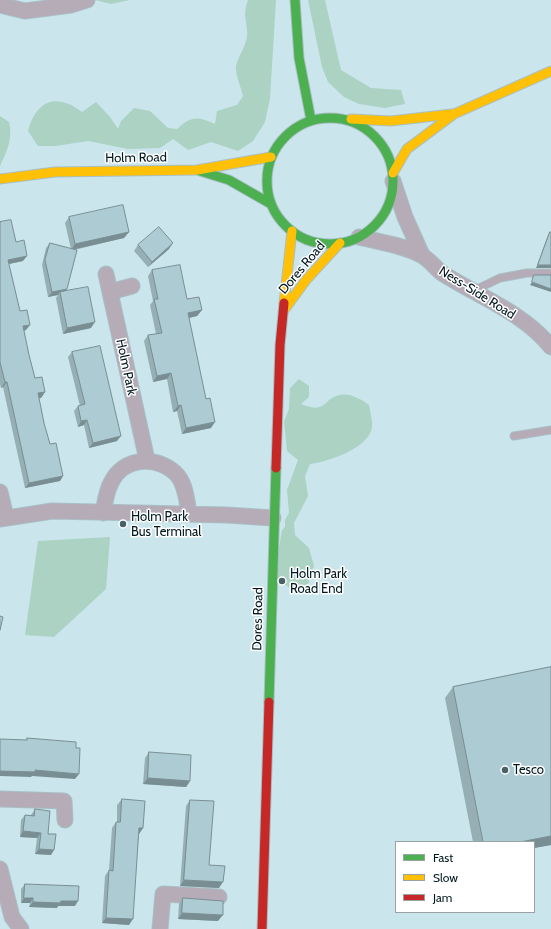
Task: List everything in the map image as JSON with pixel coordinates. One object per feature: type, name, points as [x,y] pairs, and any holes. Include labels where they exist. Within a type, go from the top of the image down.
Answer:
[{"type":"main road","points":[[295,0],[299,58],[312,120]]},
{"type":"main road","points":[[393,177],[407,149],[454,114],[551,71]]},
{"type":"main road","points":[[346,119],[362,126],[377,138],[388,154],[393,177],[392,195],[383,215],[375,225],[359,237],[340,243],[324,244],[309,240],[292,232],[279,219],[271,204],[267,187],[267,172],[271,157],[282,139],[296,128],[312,120],[328,117],[391,121],[454,114]]},
{"type":"main road","name":"Holm Road","points":[[0,179],[54,172],[197,170],[271,157]]},
{"type":"main road","points":[[197,170],[228,180],[271,204]]},
{"type":"main road","name":"Dores Road","points":[[262,929],[269,730],[273,518],[280,345],[292,232]]},
{"type":"main road","name":"Dores Road","points":[[284,310],[306,280],[340,243]]},
{"type":"street","points":[[0,5],[25,11],[71,5],[88,0]]},
{"type":"street","name":"Ness-Side Road","points":[[393,177],[405,218],[422,255]]},
{"type":"street","name":"Ness-Side Road","points":[[359,237],[397,246],[422,255],[441,272],[472,291],[498,304],[550,344]]},
{"type":"street","name":"Holm Park","points":[[106,274],[147,460]]},
{"type":"street","points":[[110,292],[132,286]]},
{"type":"street","points":[[103,513],[106,495],[111,482],[120,470],[131,464],[147,460],[168,466],[179,477],[184,488],[189,514]]},
{"type":"street","points":[[0,492],[3,518],[52,511],[189,514],[273,518]]},
{"type":"street","points":[[0,799],[64,801],[64,820]]},
{"type":"street","points":[[0,869],[12,917],[21,929]]},
{"type":"street","points":[[160,929],[163,894],[219,897]]},
{"type":"lane","points":[[472,291],[500,278],[527,274],[551,273]]},
{"type":"lane","points":[[514,436],[551,430]]},
{"type":"green space","points":[[95,0],[130,0],[111,4]]},
{"type":"green space","points":[[248,0],[276,0],[270,99],[265,122],[253,141],[238,151],[211,142],[188,150],[173,139],[160,148],[128,149],[88,141],[56,146],[38,146],[28,131],[36,113],[48,103],[56,101],[64,102],[82,112],[96,102],[110,117],[118,129],[121,121],[134,108],[150,111],[168,128],[177,129],[186,122],[195,119],[204,120],[215,124],[217,111],[237,105],[243,96],[237,77],[236,66],[247,39],[245,12]]},
{"type":"green space","points":[[308,0],[325,0],[341,70],[371,88],[401,90],[405,104],[385,108],[359,104],[344,97],[328,82],[322,67]]},
{"type":"green space","points":[[0,116],[9,122],[10,139],[0,166]]},
{"type":"green space","points":[[299,379],[309,386],[309,397],[301,404],[317,408],[337,396],[351,396],[360,399],[369,405],[372,427],[369,435],[364,441],[347,453],[310,464],[305,476],[308,496],[294,523],[295,535],[309,548],[314,566],[308,584],[293,590],[274,577],[282,530],[285,527],[285,520],[289,513],[287,490],[298,460],[287,451],[284,422],[289,409],[290,388]]},
{"type":"green space","points":[[110,537],[106,589],[54,637],[25,635],[38,541]]},
{"type":"building","points":[[123,205],[129,232],[75,244],[69,217]]},
{"type":"building","points":[[11,220],[16,242],[24,240],[27,256],[8,260],[20,311],[27,310],[30,325],[23,326],[29,355],[35,378],[42,377],[45,392],[38,393],[44,423],[50,444],[56,443],[63,476],[29,483],[7,382],[5,382],[0,362],[0,222]]},
{"type":"building","points":[[159,227],[173,243],[152,262],[138,245]]},
{"type":"building","points":[[550,232],[551,265],[538,265]]},
{"type":"building","points":[[50,243],[77,250],[67,289],[52,292],[45,260]]},
{"type":"building","points":[[180,265],[187,299],[199,297],[202,310],[188,313],[206,399],[210,398],[215,422],[186,428],[181,405],[178,406],[171,373],[157,376],[148,335],[162,333],[154,299],[158,299],[152,270]]},
{"type":"building","points":[[534,275],[551,275],[551,289],[532,282]]},
{"type":"building","points":[[88,287],[95,322],[67,328],[60,292]]},
{"type":"building","points":[[100,346],[121,436],[93,443],[87,420],[81,421],[78,406],[85,404],[72,352]]},
{"type":"building","points":[[0,616],[3,617],[0,630]]},
{"type":"building","name":"Tesco","points":[[551,667],[551,836],[525,841],[483,841],[453,687]]},
{"type":"building","points":[[27,738],[76,742],[76,748],[80,748],[79,774],[35,770],[35,772],[0,771],[0,739],[27,740]]},
{"type":"building","points":[[149,752],[191,755],[190,781],[148,778]]},
{"type":"building","points":[[122,799],[145,801],[143,828],[139,828],[133,919],[106,918],[109,870],[113,871],[116,822],[120,822]]},
{"type":"building","points":[[190,800],[214,801],[209,865],[225,866],[223,882],[184,880]]},
{"type":"building","points":[[35,809],[50,811],[48,834],[56,834],[54,850],[39,849],[41,833],[23,831],[25,815],[34,816]]},
{"type":"building","points":[[25,884],[79,886],[78,901],[61,901],[60,903],[33,902],[33,898],[24,898]]},
{"type":"building","points":[[183,898],[223,901],[223,915],[182,913]]},
{"type":"traffic: fast","points":[[295,0],[299,58],[311,120]]},
{"type":"traffic: fast","points":[[336,118],[360,125],[375,136],[386,151],[392,169],[393,181],[392,193],[386,211],[375,226],[360,237],[342,243],[324,244],[300,237],[285,226],[274,211],[268,193],[267,175],[274,151],[285,136],[300,125],[318,119],[336,118]]},
{"type":"traffic: fast","points":[[200,171],[229,180],[271,204]]},
{"type":"traffic: fast","points":[[269,702],[276,468]]},
{"type":"traffic: slow","points":[[393,173],[407,149],[454,114],[551,71]]},
{"type":"traffic: slow","points":[[351,119],[391,121],[452,114]]},
{"type":"traffic: slow","points":[[0,179],[55,172],[197,170],[271,157]]},
{"type":"traffic: slow","points":[[284,303],[292,231]]},
{"type":"traffic: slow","points":[[284,310],[306,280],[340,243]]},
{"type":"traffic: jam","points":[[276,468],[280,345],[284,303]]},
{"type":"traffic: jam","points":[[262,929],[269,702]]},
{"type":"place","name":"Holm Park Bus Terminal","points":[[123,524]]},
{"type":"place","name":"Holm Park Road End","points":[[282,581]]},
{"type":"place","name":"Tesco","points":[[505,770]]}]
